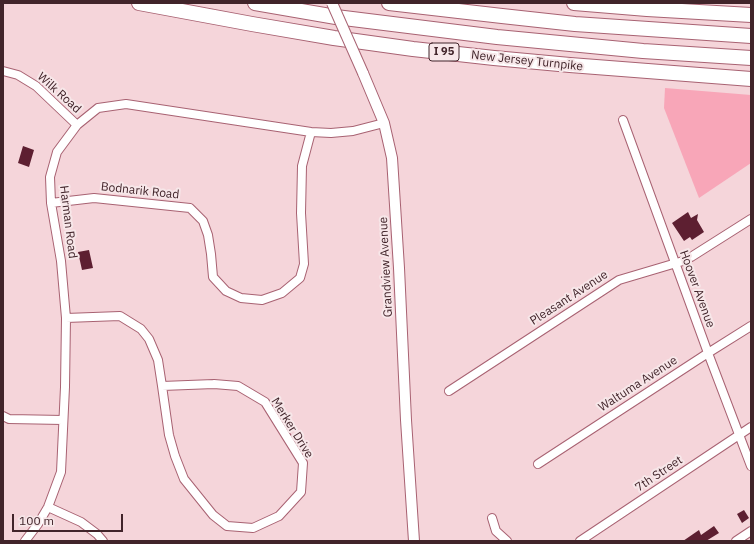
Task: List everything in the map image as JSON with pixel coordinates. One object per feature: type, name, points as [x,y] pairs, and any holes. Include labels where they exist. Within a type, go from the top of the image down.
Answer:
[{"type":"highway","name":"New Jersey Turnpike","points":[[139,3],[252,24],[413,49],[570,66],[751,79]]},
{"type":"highway","name":"New Jersey Turnpike","points":[[255,3],[336,17],[497,37],[643,51],[751,58]]},
{"type":"highway","points":[[390,3],[575,24],[751,36]]},
{"type":"highway","points":[[574,3],[751,15]]},
{"type":"street","name":"Grandview Avenue","points":[[332,3],[384,123],[390,143],[393,168],[414,541]]},
{"type":"street","name":"Wilk Road","points":[[3,71],[18,75],[36,86],[77,125]]},
{"type":"street","name":"Harman Road","points":[[25,541],[38,524],[48,507],[60,472],[64,420],[66,318],[61,261],[51,203],[50,177],[57,152],[77,125],[98,108],[126,104],[311,132],[331,133],[353,131],[384,123]]},
{"type":"street","name":"Hoover Avenue","points":[[623,120],[751,466]]},
{"type":"street","name":"Bodnarik Road","points":[[51,203],[94,198],[190,208],[203,221],[208,235],[212,254],[214,277],[226,291],[241,298],[262,300],[282,292],[300,278],[304,264],[301,213],[302,166],[311,132]]},
{"type":"street","name":"Pleasant Avenue","points":[[449,391],[619,280],[683,261],[751,219]]},
{"type":"street","name":"Merker Drive","points":[[66,318],[120,316],[141,329],[149,339],[158,360],[169,435],[175,456],[184,479],[213,516],[227,526],[253,528],[279,516],[301,492],[303,464],[265,402],[238,386],[214,384],[162,386]]},
{"type":"street","name":"Waltuma Avenue","points":[[538,464],[751,326]]},
{"type":"street","points":[[3,416],[9,418],[64,420]]},
{"type":"street","name":"7th Street","points":[[580,541],[751,427]]},
{"type":"street","points":[[48,507],[81,522],[103,541]]},
{"type":"street","points":[[492,518],[496,531],[507,541]]},
{"type":"street","points":[[736,541],[751,531]]},
{"type":"shaded area","points":[[665,88],[751,95],[751,163],[699,198],[664,108]]},
{"type":"building","points":[[23,146],[34,150],[29,167],[18,163]]},
{"type":"building","points":[[688,212],[691,218],[698,214],[697,220],[704,232],[692,240],[690,237],[684,241],[672,223]]},
{"type":"building","points":[[89,250],[93,268],[82,270],[78,252]]},
{"type":"building","points":[[744,510],[749,518],[742,523],[737,514]]},
{"type":"building","points":[[714,526],[719,533],[706,541],[683,541],[699,530],[701,535]]}]
